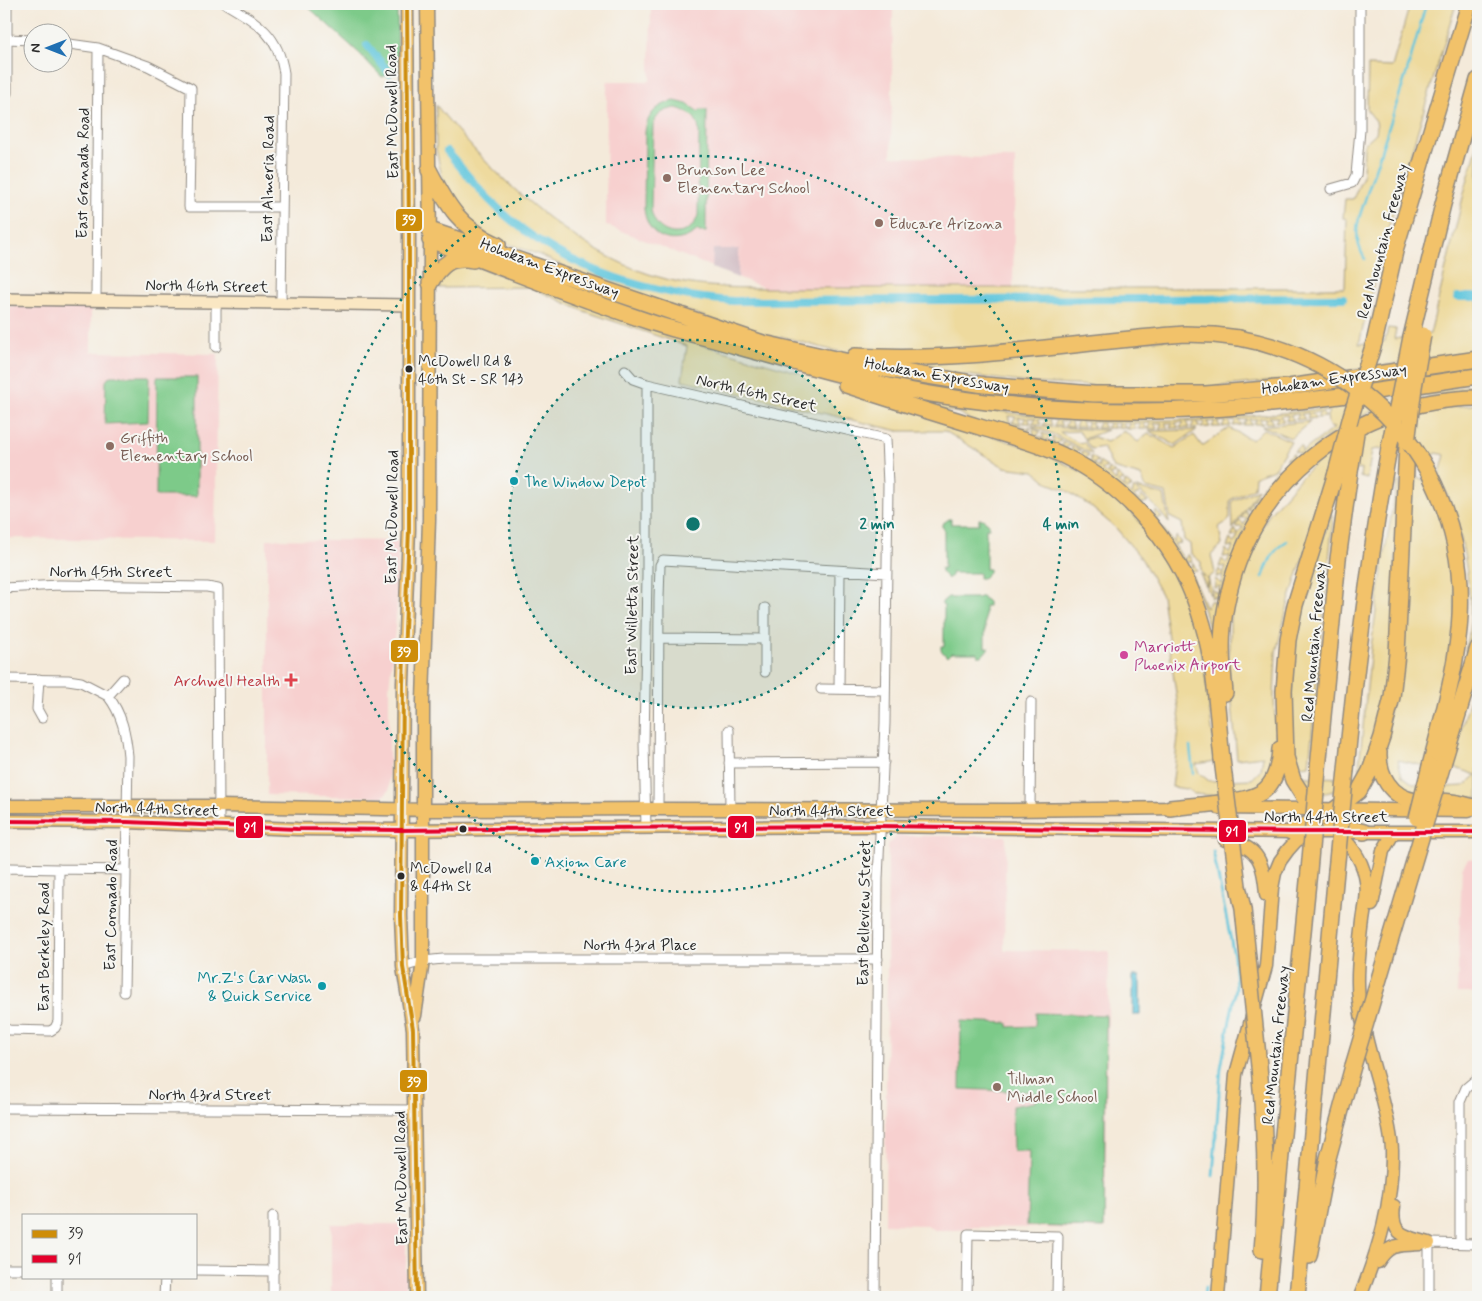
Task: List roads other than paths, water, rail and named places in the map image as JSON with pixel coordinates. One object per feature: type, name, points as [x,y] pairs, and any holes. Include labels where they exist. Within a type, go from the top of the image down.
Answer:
[{"type":"highway","name":"Red Mountain Freeway","points":[[1267,1297],[1338,559],[1343,472],[1351,416],[1374,343],[1396,246],[1469,4]]},
{"type":"highway","points":[[1297,1297],[1336,872],[1363,610],[1389,448],[1417,336],[1429,306],[1436,230],[1478,80]]},
{"type":"highway","points":[[429,170],[449,207],[467,227],[482,237],[551,271]]},
{"type":"highway","name":"Hohokam Expressway","points":[[430,235],[486,263],[656,324],[780,359],[897,388],[978,401],[1055,408],[1140,411],[1253,407],[1336,398],[1478,376]]},
{"type":"highway","name":"Hohokam Expressway","points":[[430,235],[551,271],[763,343],[908,374],[1011,388],[1094,394],[1179,395],[1262,390],[1478,359]]},
{"type":"highway","points":[[430,283],[439,269],[449,262],[466,259],[486,263]]},
{"type":"highway","points":[[656,324],[707,344],[1036,445],[1073,461],[1106,482],[1133,506],[1158,534],[1176,561],[1193,596],[1203,623],[1227,759]]},
{"type":"highway","points":[[710,326],[825,352],[851,356],[898,358],[995,354],[1185,334],[1214,334],[1264,343],[1316,363],[1367,397],[1410,442],[1429,473],[1446,510],[1455,538],[1460,564],[1463,604],[1457,651],[1437,765]]},
{"type":"highway","points":[[1417,336],[1415,380],[1407,445],[1397,662],[1392,697],[1379,750],[1380,768],[1387,784],[1395,792],[1414,801],[1450,802],[1478,809]]},
{"type":"highway","points":[[1261,1297],[1266,1158],[1259,1066],[1243,908],[1238,886],[1227,759],[1222,656],[1224,613],[1232,580],[1241,554],[1253,529],[1269,504],[1288,480],[1307,461],[1353,429],[1391,412],[1415,405],[1478,398]]},
{"type":"highway","points":[[1343,472],[1291,623],[1285,656],[1286,757],[1296,787],[1323,820],[1364,832]]},
{"type":"highway","points":[[1303,1297],[1324,1174],[1353,1066],[1388,949],[1437,765],[1478,648]]},
{"type":"highway","points":[[1170,808],[1240,800],[1256,796],[1264,790],[1272,782],[1278,769],[1284,705]]},
{"type":"highway","points":[[1291,832],[1323,820],[1350,799],[1363,785],[1374,764],[1382,737]]},
{"type":"main road","name":"East McDowell Road","points":[[407,4],[409,454],[408,576],[403,683],[403,967],[413,1029],[417,1297]]},
{"type":"main road","name":"East McDowell Road","points":[[413,1029],[423,962],[423,676],[428,576],[430,440],[427,4]]},
{"type":"main road","points":[[407,32],[427,32]]},
{"type":"main road","name":"Hohokam Expressway","points":[[409,232],[430,235]]},
{"type":"main road","points":[[409,305],[416,308],[423,318],[430,348]]},
{"type":"main road","points":[[409,366],[430,364]]},
{"type":"main road","points":[[409,454],[430,440]]},
{"type":"main road","points":[[408,576],[428,576]]},
{"type":"main road","points":[[406,601],[427,598]]},
{"type":"main road","name":"North 44th Street","points":[[4,806],[218,806],[402,810],[1289,809],[1323,820]]},
{"type":"main road","name":"North 44th Street","points":[[1269,940],[1272,888],[1277,867],[1292,845],[1323,820],[1361,809],[1478,809]]},
{"type":"main road","points":[[949,827],[1018,820],[1030,810],[1040,822],[1049,828]]},
{"type":"main road","points":[[1323,820],[1348,842],[1362,864],[1366,876],[1366,896],[1358,963],[1358,988],[1361,1014],[1388,1122],[1396,1183],[1394,1225],[1404,1236],[1429,1243]]},
{"type":"main road","name":"North 44th Street","points":[[4,821],[127,822],[297,829],[402,830],[880,826],[1291,832]]},
{"type":"main road","points":[[1177,831],[1236,842],[1244,845],[1256,855],[1261,863],[1265,878],[1269,940]]},
{"type":"main road","name":"North 44th Street","points":[[1364,832],[1478,832]]},
{"type":"main road","points":[[1358,963],[1383,852],[1394,832]]},
{"type":"main road","name":"Red Mountain Freeway","points":[[1218,1297],[1234,1087],[1239,1060],[1263,980],[1269,940]]},
{"type":"main road","points":[[1360,1297],[1385,1224],[1389,1199],[1392,1149]]},
{"type":"main road","points":[[1365,1284],[1384,1252],[1390,1248],[1396,1245],[1429,1243]]},
{"type":"street","points":[[6,4],[7,93]]},
{"type":"street","name":"East Almeria Road","points":[[226,4],[257,22],[270,36],[282,57],[284,73],[281,302]]},
{"type":"street","points":[[1332,189],[1352,184],[1356,175],[1360,130],[1360,4]]},
{"type":"street","points":[[7,39],[22,40]]},
{"type":"street","points":[[72,44],[98,48],[148,66],[190,88],[189,207],[282,207]]},
{"type":"street","name":"East Granada Road","points":[[96,299],[98,48]]},
{"type":"street","name":"North 46th Street","points":[[4,299],[409,305]]},
{"type":"street","points":[[216,302],[216,347]]},
{"type":"street","name":"North 46th Street","points":[[624,370],[634,379],[647,384],[886,439]]},
{"type":"street","name":"East Willetta Street","points":[[646,827],[652,809],[644,744],[648,575],[647,384]]},
{"type":"street","name":"East Belleview Street","points":[[875,1297],[880,826],[884,762],[887,573],[888,470],[886,439]]},
{"type":"street","points":[[652,809],[660,565],[664,560],[793,566],[887,573]]},
{"type":"street","points":[[839,689],[840,571]]},
{"type":"street","name":"North 45th Street","points":[[4,588],[79,586],[207,587],[218,589],[218,806]]},
{"type":"street","points":[[765,608],[765,672]]},
{"type":"street","points":[[659,638],[765,639]]},
{"type":"street","points":[[4,679],[81,682],[108,696],[123,679]]},
{"type":"street","points":[[39,679],[37,709],[42,718]]},
{"type":"street","points":[[821,689],[885,690]]},
{"type":"street","name":"East Coronado Road","points":[[108,696],[120,715],[126,734],[127,822],[124,992]]},
{"type":"street","points":[[1030,810],[1031,702]]},
{"type":"street","points":[[729,730],[730,809]]},
{"type":"street","points":[[729,762],[884,762]]},
{"type":"street","points":[[218,806],[219,825]]},
{"type":"street","name":"East Berkeley Road","points":[[4,870],[11,868],[59,869],[58,1022],[55,1028],[50,1031],[9,1030],[4,1028]]},
{"type":"street","points":[[59,869],[125,870]]},
{"type":"street","name":"North 43rd Place","points":[[403,967],[443,959],[878,959]]},
{"type":"street","points":[[1460,1243],[1460,1102],[1466,1088],[1478,1078]]},
{"type":"street","name":"North 43rd Street","points":[[4,1108],[415,1110]]},
{"type":"street","points":[[273,1216],[274,1297]]},
{"type":"street","points":[[967,1297],[968,1234],[1058,1236],[1057,1297]]},
{"type":"street","points":[[1428,1297],[1429,1243],[1478,1244]]},
{"type":"street","points":[[4,1269],[22,1269]]},
{"type":"street","points":[[198,1270],[274,1271]]},
{"type":"street","points":[[57,1278],[57,1297]]},
{"type":"street","points":[[164,1297],[165,1278]]},
{"type":"water","points":[[1133,976],[1140,976],[1140,1015],[1133,1015]]},
{"type":"waterway","points":[[1365,259],[1358,239],[1359,218],[1406,75],[1426,4]]},
{"type":"waterway","points":[[367,45],[389,73]]},
{"type":"waterway","points":[[447,151],[478,187],[511,220],[561,254],[616,278],[674,293],[703,298],[733,301],[1343,298]]},
{"type":"waterway","points":[[1458,297],[1478,297]]},
{"type":"waterway","points":[[1263,577],[1275,552],[1287,541]]},
{"type":"waterway","points":[[1190,747],[1193,773]]},
{"type":"waterway","points":[[1213,851],[1234,956],[1236,988],[1221,1068],[1213,1176]]},
{"type":"waterway","points":[[1204,1297],[1205,1287]]},
{"type":"place","name":"Brunson Lee Elementary School","points":[[667,178]]},
{"type":"place","name":"Educare Arizona","points":[[879,223]]},
{"type":"place","name":"McDowell Rd & 46th St - SR 143","points":[[409,369]]},
{"type":"place","name":"Griffith Elementary School","points":[[110,446]]},
{"type":"place","name":"The Window Depot","points":[[514,481]]},
{"type":"place","name":"Marriott Phoenix Airport","points":[[1124,655]]},
{"type":"place","name":"Archwell Health","points":[[291,680]]},
{"type":"place","name":"Axiom Care","points":[[535,861]]},
{"type":"place","name":"McDowell Rd & 44th St","points":[[401,876]]},
{"type":"place","name":"Mr.Z's Car Wash & Quick Service","points":[[322,986]]},
{"type":"place","name":"Tillman Middle School","points":[[997,1087]]}]
